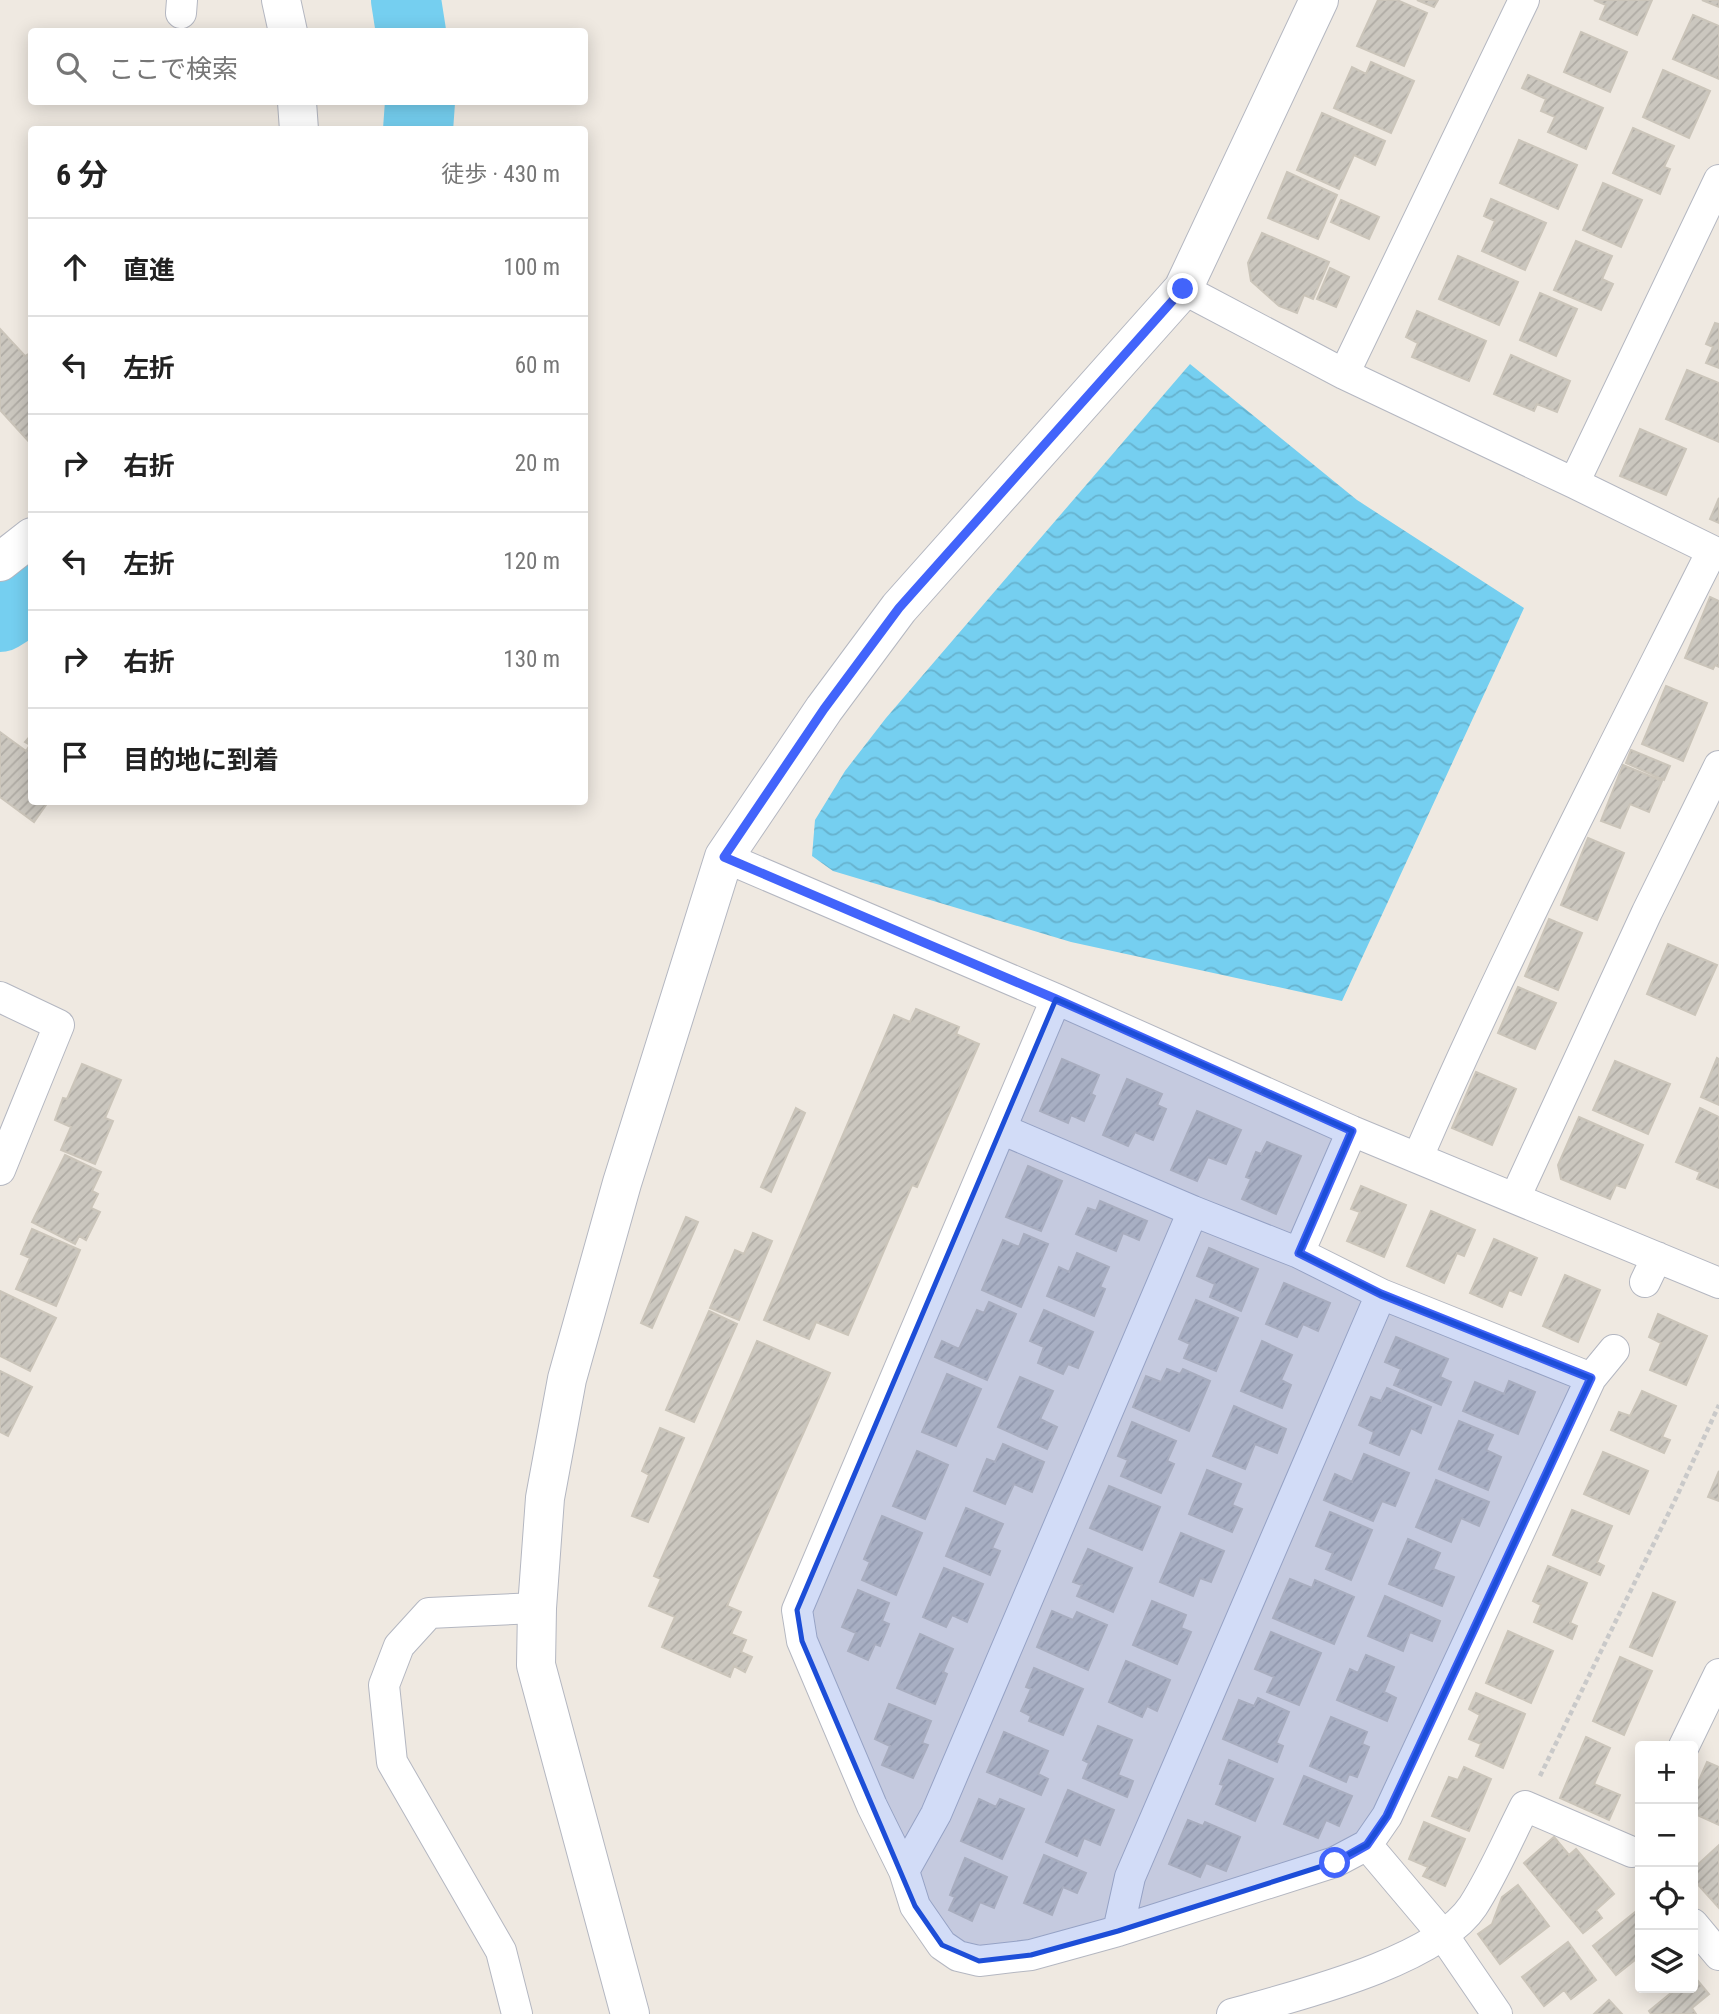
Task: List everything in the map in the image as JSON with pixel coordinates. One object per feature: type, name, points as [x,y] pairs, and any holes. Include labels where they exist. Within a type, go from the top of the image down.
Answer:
[{"type":"street","points":[[281,0],[287,28]]},
{"type":"street","points":[[630,2014],[536,1665],[545,1498],[567,1379],[622,1183],[724,857],[824,709],[899,608],[1183,289],[1319,0]]},
{"type":"street","points":[[1343,374],[1524,0]]},
{"type":"street","points":[[297,105],[299,126]]},
{"type":"street","points":[[1574,482],[1719,180]]},
{"type":"street","points":[[1183,289],[1343,374],[1574,482],[1716,553],[1537,901],[1418,1157]]},
{"type":"street","points":[[0,562],[28,540]]},
{"type":"street","points":[[1516,1198],[1647,912],[1719,766]]},
{"type":"street","points":[[724,857],[1056,999],[1352,1131],[1516,1198],[1651,1269],[1719,1283]]},
{"type":"street","points":[[0,997],[59,1025],[0,1170]]},
{"type":"street","points":[[1056,999],[797,1611],[802,1641],[872,1806],[904,1871],[915,1906],[942,1945],[958,1956],[979,1961],[1031,1955],[1118,1931],[1335,1863],[1367,1845],[1387,1816],[1591,1378],[1614,1350]]},
{"type":"street","points":[[1001,1129],[1299,1253],[1381,1294],[1591,1378]]},
{"type":"street","points":[[1299,1253],[1352,1131]]},
{"type":"street","points":[[904,1871],[936,1814],[1193,1211]]},
{"type":"street","points":[[1118,1931],[1130,1877],[1381,1294]]},
{"type":"street","points":[[517,2014],[501,1951],[392,1762],[384,1685],[399,1646],[429,1613],[537,1608]]},
{"type":"street","points":[[1686,1741],[1719,1674]]},
{"type":"street","points":[[1231,2014],[1377,1970],[1443,1935],[1472,1908],[1525,1806],[1635,1849]]},
{"type":"street","points":[[1367,1845],[1443,1935],[1497,2014]]},
{"type":"street","points":[[1698,1930],[1719,1955]]},
{"type":"path","points":[[1525,1806],[1719,1405]]},
{"type":"highlighted area","points":[[1056,999],[1352,1131],[1299,1253],[1381,1294],[1591,1378],[1387,1816],[1367,1845],[1335,1862],[1118,1931],[1031,1955],[979,1961],[942,1945],[915,1906],[802,1641],[797,1610]]},
{"type":"water","points":[[1190,364],[1357,500],[1524,608],[1342,1001],[1071,942],[833,871],[812,856],[815,820],[845,771],[886,718]]},
{"type":"building","points":[[1378,0],[1397,0],[1427,13],[1404,66],[1357,46]]},
{"type":"building","points":[[1417,0],[1438,0],[1434,7]]},
{"type":"building","points":[[1594,0],[1652,0],[1637,35],[1600,19],[1606,5]]},
{"type":"building","points":[[1702,0],[1719,0],[1719,7]]},
{"type":"building","points":[[1693,15],[1719,26],[1719,79],[1673,59]]},
{"type":"building","points":[[1581,32],[1627,52],[1610,92],[1564,72]]},
{"type":"building","points":[[1371,62],[1414,81],[1391,133],[1334,108],[1352,67],[1366,74]]},
{"type":"building","points":[[1663,70],[1710,91],[1689,138],[1643,117]]},
{"type":"building","points":[[1528,75],[1603,108],[1586,149],[1548,132],[1555,117],[1541,111],[1546,99],[1522,88]]},
{"type":"building","points":[[1322,113],[1385,141],[1375,165],[1354,155],[1339,189],[1297,170]]},
{"type":"building","points":[[1633,128],[1674,146],[1664,167],[1670,169],[1660,194],[1613,173]]},
{"type":"building","points":[[1519,140],[1577,165],[1558,209],[1500,183]]},
{"type":"building","points":[[1287,172],[1337,195],[1318,239],[1268,218]]},
{"type":"building","points":[[1603,183],[1642,200],[1621,247],[1583,230]]},
{"type":"building","points":[[1491,199],[1546,223],[1525,270],[1482,251],[1495,221],[1484,216]]},
{"type":"building","points":[[1341,200],[1379,217],[1369,239],[1331,222]]},
{"type":"building","points":[[1262,233],[1329,262],[1313,299],[1304,295],[1297,313],[1279,306],[1251,281],[1248,263]]},
{"type":"building","points":[[1576,241],[1612,256],[1602,279],[1613,284],[1601,310],[1554,290]]},
{"type":"building","points":[[1458,256],[1518,282],[1499,325],[1439,299]]},
{"type":"building","points":[[1330,268],[1349,277],[1336,307],[1317,299]]},
{"type":"building","points":[[1540,293],[1577,309],[1556,356],[1520,340]]},
{"type":"building","points":[[1417,311],[1486,341],[1469,381],[1412,357],[1418,343],[1406,337]]},
{"type":"building","points":[[1715,323],[1719,324],[1719,368],[1706,363],[1713,347],[1706,344]]},
{"type":"building","points":[[0,329],[25,356],[28,354],[28,441],[0,410]]},
{"type":"building","points":[[1511,355],[1570,381],[1557,412],[1537,404],[1534,411],[1494,394]]},
{"type":"building","points":[[1687,370],[1719,383],[1719,442],[1666,419]]},
{"type":"building","points":[[1640,429],[1686,449],[1666,495],[1620,476]]},
{"type":"building","points":[[1719,498],[1719,523],[1710,519]]},
{"type":"building","points":[[1710,597],[1719,601],[1719,667],[1715,665],[1713,669],[1685,658]]},
{"type":"building","points":[[1666,686],[1707,703],[1683,761],[1642,744]]},
{"type":"building","points":[[0,732],[26,751],[28,748],[28,805],[46,805],[34,822],[0,797]]},
{"type":"building","points":[[1631,750],[1670,766],[1664,780],[1626,763]]},
{"type":"building","points":[[1623,765],[1662,781],[1649,812],[1630,804],[1620,828],[1601,821]]},
{"type":"building","points":[[1588,838],[1624,853],[1597,920],[1561,905]]},
{"type":"building","points":[[1549,919],[1582,933],[1558,990],[1525,976]]},
{"type":"building","points":[[1668,944],[1717,965],[1695,1015],[1647,994]]},
{"type":"building","points":[[1518,987],[1556,1003],[1535,1049],[1498,1033]]},
{"type":"building","points":[[916,1009],[959,1027],[956,1034],[979,1044],[917,1187],[912,1185],[848,1335],[816,1322],[809,1339],[764,1320],[894,1015],[910,1022]]},
{"type":"building","points":[[1717,1058],[1719,1059],[1719,1105],[1701,1097]]},
{"type":"building","points":[[1062,1059],[1099,1075],[1091,1094],[1095,1096],[1084,1121],[1071,1115],[1068,1123],[1040,1111]]},
{"type":"building","points":[[1615,1061],[1670,1084],[1648,1134],[1593,1110]]},
{"type":"building","points":[[82,1064],[121,1080],[105,1118],[113,1121],[95,1164],[61,1150],[71,1127],[55,1120],[63,1098],[67,1099]]},
{"type":"building","points":[[1476,1072],[1516,1089],[1492,1145],[1452,1128]]},
{"type":"building","points":[[1127,1079],[1162,1094],[1157,1105],[1166,1109],[1153,1140],[1135,1132],[1128,1146],[1103,1135]]},
{"type":"building","points":[[796,1108],[805,1113],[771,1192],[761,1187]]},
{"type":"building","points":[[1700,1108],[1719,1117],[1719,1188],[1697,1179],[1700,1172],[1676,1162]]},
{"type":"building","points":[[1197,1111],[1241,1130],[1226,1164],[1208,1157],[1197,1181],[1171,1170]]},
{"type":"building","points":[[1579,1117],[1643,1145],[1625,1188],[1616,1185],[1610,1199],[1561,1179],[1558,1165]]},
{"type":"building","points":[[1267,1142],[1301,1156],[1276,1214],[1242,1199],[1251,1179],[1246,1177],[1256,1152],[1261,1154]]},
{"type":"building","points":[[65,1155],[101,1172],[92,1191],[98,1194],[91,1208],[100,1212],[86,1240],[79,1236],[75,1244],[32,1222]]},
{"type":"building","points":[[1028,1166],[1062,1181],[1041,1231],[1006,1217]]},
{"type":"building","points":[[1361,1186],[1406,1205],[1384,1257],[1347,1241],[1360,1212],[1351,1209]]},
{"type":"building","points":[[1100,1201],[1147,1221],[1139,1240],[1123,1233],[1116,1251],[1076,1234],[1088,1208],[1096,1211]]},
{"type":"building","points":[[1431,1211],[1475,1230],[1464,1256],[1457,1253],[1444,1283],[1407,1266]]},
{"type":"building","points":[[686,1217],[698,1222],[652,1328],[641,1323]]},
{"type":"building","points":[[32,1229],[80,1250],[56,1306],[16,1289],[30,1258],[21,1254]]},
{"type":"building","points":[[753,1233],[772,1241],[739,1320],[710,1308],[735,1250],[744,1254]]},
{"type":"building","points":[[1024,1234],[1048,1244],[1021,1307],[982,1290],[1003,1240],[1019,1247]]},
{"type":"building","points":[[1494,1239],[1537,1258],[1521,1295],[1509,1290],[1502,1307],[1470,1293]]},
{"type":"building","points":[[1209,1248],[1258,1269],[1241,1311],[1210,1297],[1215,1284],[1197,1276]]},
{"type":"building","points":[[1077,1253],[1109,1267],[1100,1287],[1105,1289],[1094,1316],[1047,1296],[1059,1267],[1069,1272]]},
{"type":"building","points":[[1565,1275],[1600,1290],[1578,1342],[1543,1326]]},
{"type":"building","points":[[1284,1283],[1330,1303],[1318,1331],[1303,1324],[1297,1337],[1266,1324]]},
{"type":"building","points":[[0,1291],[56,1318],[30,1371],[0,1356]]},
{"type":"building","points":[[1196,1300],[1238,1318],[1216,1371],[1184,1358],[1190,1344],[1179,1339]]},
{"type":"building","points":[[989,1302],[1016,1314],[987,1380],[935,1357],[942,1341],[959,1349],[977,1310],[984,1313]]},
{"type":"building","points":[[1044,1310],[1093,1332],[1078,1368],[1068,1364],[1063,1374],[1038,1363],[1044,1347],[1030,1341]]},
{"type":"building","points":[[709,1311],[737,1324],[694,1422],[666,1410]]},
{"type":"building","points":[[1658,1314],[1707,1336],[1686,1385],[1650,1370],[1661,1343],[1649,1337]]},
{"type":"building","points":[[1396,1337],[1448,1359],[1440,1377],[1451,1382],[1441,1405],[1394,1385],[1401,1369],[1385,1362]]},
{"type":"building","points":[[757,1341],[830,1373],[727,1606],[741,1612],[731,1634],[746,1640],[741,1652],[752,1657],[745,1672],[734,1666],[730,1677],[662,1647],[675,1617],[649,1606],[661,1579],[654,1576]]},
{"type":"building","points":[[1262,1341],[1292,1355],[1281,1380],[1291,1385],[1282,1408],[1241,1391]]},
{"type":"building","points":[[1167,1369],[1180,1374],[1183,1369],[1210,1381],[1189,1431],[1133,1407],[1146,1376],[1161,1382]]},
{"type":"building","points":[[0,1371],[32,1387],[8,1436],[0,1432]]},
{"type":"building","points":[[947,1374],[981,1389],[956,1446],[922,1432]]},
{"type":"building","points":[[1020,1377],[1053,1391],[1040,1419],[1057,1427],[1047,1449],[998,1427]]},
{"type":"building","points":[[1509,1381],[1535,1392],[1518,1434],[1463,1411],[1475,1382],[1504,1394]]},
{"type":"building","points":[[1387,1388],[1431,1407],[1421,1433],[1411,1428],[1399,1455],[1370,1443],[1374,1432],[1359,1425],[1371,1397],[1381,1401]]},
{"type":"building","points":[[1642,1391],[1676,1406],[1662,1437],[1670,1440],[1664,1453],[1611,1430],[1619,1412],[1630,1416]]},
{"type":"building","points":[[1234,1406],[1286,1429],[1277,1453],[1255,1444],[1245,1469],[1213,1456]]},
{"type":"building","points":[[1459,1421],[1493,1435],[1486,1450],[1501,1457],[1488,1490],[1439,1469]]},
{"type":"building","points":[[1132,1422],[1176,1441],[1167,1461],[1174,1464],[1161,1493],[1121,1476],[1128,1460],[1118,1456]]},
{"type":"building","points":[[660,1428],[684,1438],[648,1522],[632,1516],[649,1475],[642,1471]]},
{"type":"building","points":[[1003,1444],[1044,1462],[1032,1492],[1014,1484],[1005,1504],[974,1491],[987,1459],[995,1462]]},
{"type":"building","points":[[917,1451],[948,1465],[925,1519],[893,1506]]},
{"type":"building","points":[[1603,1452],[1648,1471],[1629,1514],[1584,1494]]},
{"type":"building","points":[[1364,1454],[1409,1473],[1395,1506],[1382,1501],[1373,1521],[1324,1500],[1335,1474],[1352,1482]]},
{"type":"building","points":[[1207,1470],[1241,1484],[1232,1505],[1242,1509],[1232,1532],[1189,1514]]},
{"type":"building","points":[[1719,1471],[1719,1501],[1708,1497]]},
{"type":"building","points":[[1436,1480],[1489,1502],[1479,1526],[1461,1518],[1451,1542],[1416,1527]]},
{"type":"building","points":[[1109,1486],[1160,1507],[1142,1550],[1090,1528]]},
{"type":"building","points":[[966,1508],[1003,1524],[992,1548],[1000,1551],[990,1575],[946,1556]]},
{"type":"building","points":[[1572,1510],[1612,1526],[1597,1562],[1604,1566],[1600,1575],[1553,1555]]},
{"type":"building","points":[[1330,1512],[1372,1530],[1351,1580],[1326,1569],[1333,1553],[1316,1546]]},
{"type":"building","points":[[882,1516],[922,1533],[896,1595],[862,1580],[870,1562],[864,1559]]},
{"type":"building","points":[[1181,1533],[1224,1551],[1211,1582],[1200,1578],[1193,1596],[1160,1582]]},
{"type":"building","points":[[1408,1539],[1440,1553],[1433,1569],[1454,1577],[1442,1606],[1389,1584]]},
{"type":"building","points":[[1088,1549],[1132,1568],[1113,1612],[1077,1596],[1082,1585],[1073,1582]]},
{"type":"building","points":[[1548,1566],[1587,1583],[1570,1623],[1577,1626],[1572,1639],[1534,1622],[1541,1605],[1533,1601]]},
{"type":"building","points":[[944,1568],[983,1584],[967,1622],[952,1615],[946,1627],[923,1617]]},
{"type":"building","points":[[1290,1579],[1312,1588],[1315,1580],[1354,1597],[1334,1644],[1273,1618]]},
{"type":"building","points":[[858,1590],[889,1603],[882,1621],[889,1624],[880,1646],[875,1644],[868,1660],[848,1651],[856,1633],[842,1627]]},
{"type":"building","points":[[1653,1593],[1675,1602],[1652,1656],[1630,1647]]},
{"type":"building","points":[[1385,1596],[1440,1621],[1432,1641],[1410,1632],[1403,1651],[1368,1636]]},
{"type":"building","points":[[1152,1601],[1186,1615],[1181,1628],[1191,1632],[1177,1664],[1133,1645]]},
{"type":"building","points":[[1052,1611],[1073,1620],[1077,1612],[1107,1625],[1088,1670],[1037,1647]]},
{"type":"building","points":[[1508,1631],[1553,1651],[1531,1703],[1486,1683]]},
{"type":"building","points":[[1271,1632],[1321,1653],[1299,1705],[1267,1692],[1274,1677],[1255,1669]]},
{"type":"building","points":[[920,1634],[953,1649],[943,1672],[947,1674],[935,1704],[897,1688]]},
{"type":"building","points":[[1366,1655],[1394,1667],[1384,1692],[1396,1698],[1387,1721],[1337,1700],[1350,1669],[1358,1673]]},
{"type":"building","points":[[1620,1657],[1652,1671],[1624,1735],[1593,1721]]},
{"type":"building","points":[[1126,1661],[1170,1680],[1157,1711],[1147,1706],[1142,1717],[1109,1702]]},
{"type":"building","points":[[1034,1668],[1083,1689],[1063,1735],[1029,1721],[1031,1716],[1021,1711],[1031,1689],[1026,1687]]},
{"type":"building","points":[[1476,1693],[1525,1714],[1503,1768],[1476,1756],[1481,1744],[1469,1739],[1480,1715],[1469,1709]]},
{"type":"building","points":[[1258,1698],[1289,1712],[1276,1743],[1283,1746],[1277,1762],[1223,1739],[1239,1700],[1254,1706]]},
{"type":"building","points":[[889,1704],[931,1721],[922,1743],[928,1745],[913,1778],[882,1765],[890,1746],[875,1739]]},
{"type":"building","points":[[1331,1717],[1367,1732],[1362,1744],[1369,1747],[1357,1777],[1349,1774],[1346,1782],[1310,1766]]},
{"type":"building","points":[[1098,1726],[1132,1740],[1118,1775],[1133,1781],[1127,1797],[1083,1778],[1089,1763],[1083,1760]]},
{"type":"building","points":[[1004,1732],[1048,1751],[1038,1774],[1048,1779],[1041,1795],[987,1772]]},
{"type":"building","points":[[1586,1737],[1610,1748],[1594,1784],[1620,1795],[1609,1820],[1560,1798]]},
{"type":"building","points":[[1229,1760],[1273,1779],[1255,1821],[1216,1804],[1224,1785],[1220,1784]]},
{"type":"building","points":[[1707,1762],[1719,1767],[1719,1825],[1698,1815],[1698,1783]]},
{"type":"building","points":[[1464,1767],[1491,1779],[1469,1831],[1432,1816],[1449,1777],[1458,1780]]},
{"type":"building","points":[[1304,1776],[1352,1796],[1339,1826],[1326,1820],[1318,1838],[1284,1824]]},
{"type":"building","points":[[1068,1790],[1114,1810],[1100,1845],[1084,1838],[1077,1856],[1046,1842]]},
{"type":"building","points":[[979,1799],[996,1807],[1000,1799],[1024,1809],[1002,1859],[961,1841]]},
{"type":"building","points":[[1188,1820],[1203,1826],[1205,1822],[1240,1837],[1226,1871],[1206,1863],[1200,1877],[1169,1864]]},
{"type":"building","points":[[1424,1822],[1465,1839],[1445,1886],[1423,1876],[1428,1867],[1409,1859]]},
{"type":"building","points":[[1554,1837],[1569,1855],[1576,1849],[1614,1894],[1596,1910],[1602,1918],[1583,1933],[1524,1863]]},
{"type":"building","points":[[1719,1845],[1719,1908],[1698,1885],[1698,1864]]},
{"type":"building","points":[[1044,1855],[1086,1873],[1077,1893],[1063,1887],[1052,1915],[1024,1903]]},
{"type":"building","points":[[965,1858],[1007,1877],[994,1908],[980,1902],[972,1921],[949,1910],[955,1897],[950,1895]]},
{"type":"building","points":[[1518,1885],[1549,1926],[1500,1964],[1478,1934],[1492,1924],[1502,1897]]},
{"type":"building","points":[[1635,1912],[1635,1960],[1616,1975],[1593,1946]]},
{"type":"building","points":[[1568,1942],[1596,1980],[1571,1999],[1564,1990],[1544,2006],[1522,1977]]},
{"type":"building","points":[[1698,1981],[1709,1994],[1692,2008],[1696,2014],[1651,2014],[1649,2011],[1671,1993],[1698,1993]]},
{"type":"building","points":[[1609,2000],[1622,2014],[1594,2014]]},
{"type":"waterway","points":[[406,0],[410,28]]},
{"type":"waterway","points":[[418,126],[420,105]]},
{"type":"waterway","points":[[0,617],[28,600]]},
{"type":"route","points":[[1183,289],[899,608],[824,709],[724,857],[1056,999],[1352,1131],[1299,1253],[1381,1294],[1591,1378],[1387,1816],[1367,1845],[1335,1863]]}]
